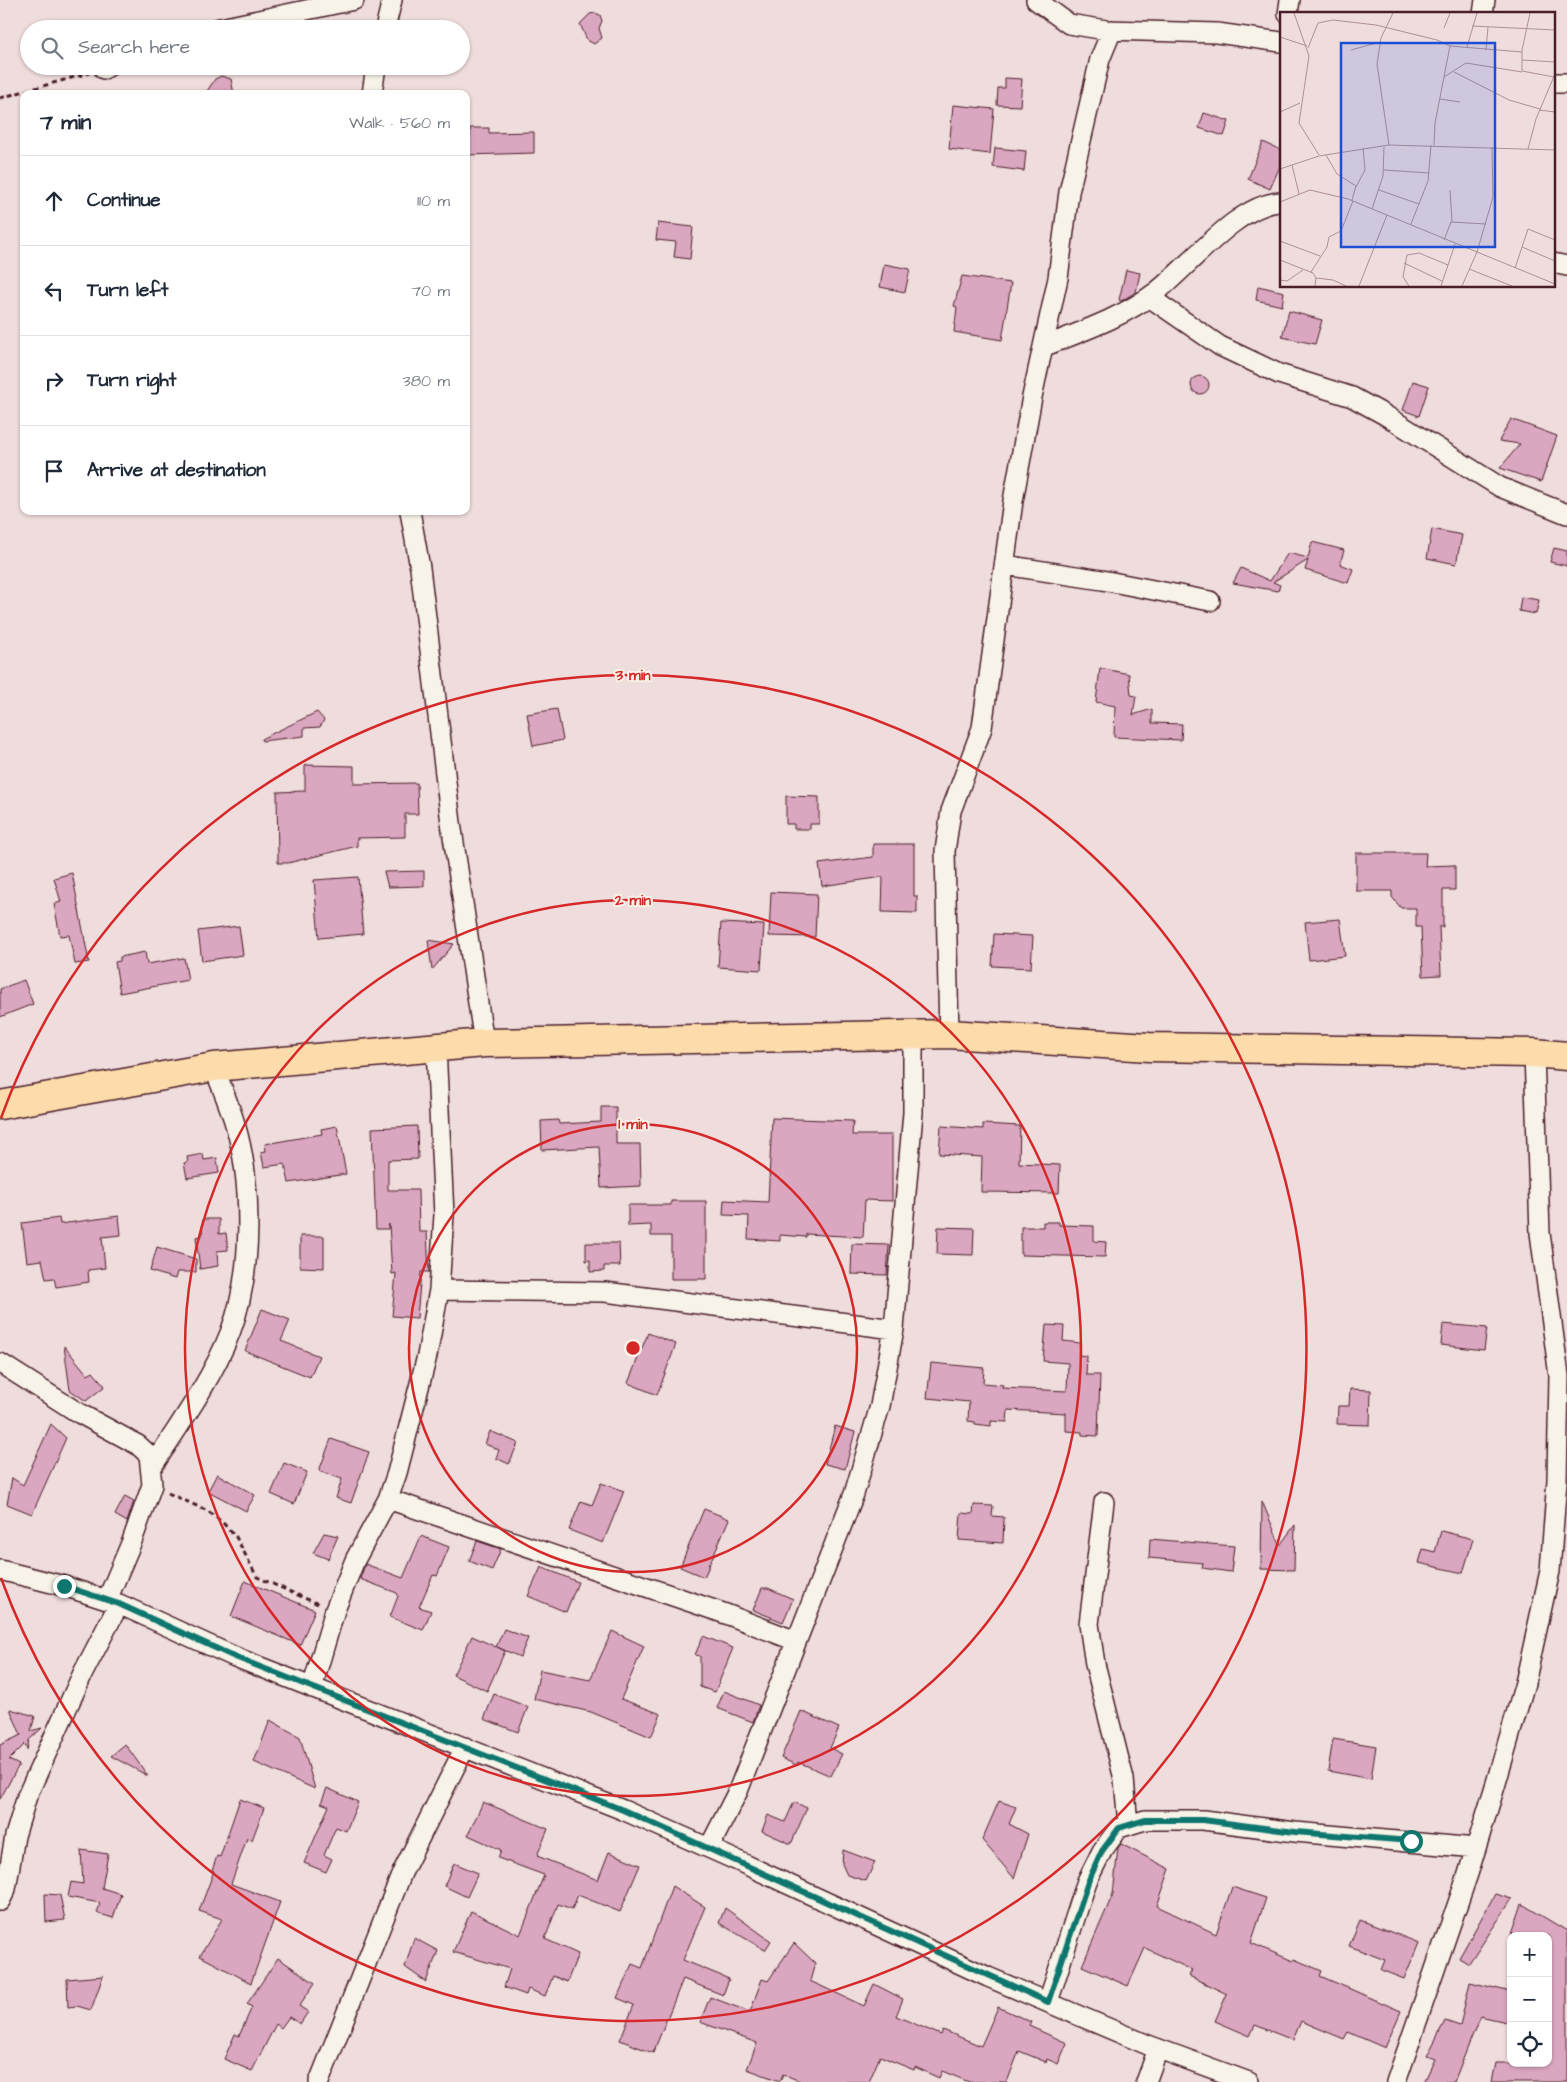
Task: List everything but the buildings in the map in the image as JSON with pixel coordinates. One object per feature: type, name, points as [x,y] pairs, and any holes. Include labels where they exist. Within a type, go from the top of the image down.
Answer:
[{"type":"highway","points":[[0,1105],[214,1067],[484,1043],[949,1034],[1149,1047],[1534,1053],[1567,1056]]},
{"type":"street","points":[[259,20],[354,0]]},
{"type":"street","points":[[387,20],[392,0]]},
{"type":"street","points":[[1036,0],[1069,24],[1112,30],[1217,33],[1280,41]]},
{"type":"street","points":[[949,1034],[945,851],[950,811],[982,728],[1015,491],[1058,278],[1069,192],[1100,59],[1112,30]]},
{"type":"street","points":[[373,90],[375,75]]},
{"type":"street","points":[[1554,83],[1567,84]]},
{"type":"street","points":[[1043,347],[1116,318],[1149,297],[1229,226],[1267,202],[1280,202]]},
{"type":"street","points":[[1554,263],[1567,266]]},
{"type":"street","points":[[1149,297],[1220,346],[1279,374],[1352,398],[1385,415],[1500,487],[1567,514]]},
{"type":"street","points":[[411,515],[442,734],[451,823],[484,1043]]},
{"type":"street","points":[[1004,564],[1102,580],[1210,601]]},
{"type":"street","points":[[709,1848],[738,1791],[854,1494],[880,1406],[894,1329],[913,1113],[913,1036]]},
{"type":"street","points":[[312,1688],[335,1610],[355,1560],[388,1499],[397,1473],[427,1356],[439,1290],[444,1215],[436,1047]]},
{"type":"street","points":[[1396,2082],[1476,1848],[1524,1683],[1550,1571],[1557,1489],[1559,1376],[1540,1233],[1534,1053]]},
{"type":"street","points":[[0,1901],[6,1889],[15,1836],[27,1796],[113,1602],[152,1476],[208,1380],[230,1332],[240,1295],[246,1253],[246,1189],[235,1125],[214,1067]]},
{"type":"street","points":[[439,1290],[605,1292],[894,1329]]},
{"type":"street","points":[[0,1363],[77,1412],[138,1445],[148,1455],[152,1476]]},
{"type":"street","points":[[388,1499],[726,1614],[796,1641]]},
{"type":"street","points":[[1104,1502],[1089,1624],[1095,1664],[1124,1778],[1128,1825]]},
{"type":"street","points":[[0,1570],[64,1586],[113,1602],[235,1657],[466,1747],[709,1848],[861,1919],[1048,2002],[1158,2048],[1249,2082]]},
{"type":"street","points":[[319,2082],[402,1873],[466,1747]]},
{"type":"street","points":[[1048,2002],[1088,1882],[1102,1851],[1119,1828],[1145,1820],[1203,1820],[1295,1832],[1476,1848]]},
{"type":"street","points":[[1146,2082],[1158,2048]]},
{"type":"path","points":[[27,90],[79,75]]},
{"type":"path","points":[[0,98],[20,92]]},
{"type":"path","points":[[152,1476],[187,1500],[208,1511],[223,1524],[236,1537],[257,1577],[291,1594],[335,1610]]},
{"type":"route","points":[[64,1586],[119,1604],[235,1657],[623,1810],[988,1977],[1048,2002],[1088,1882],[1102,1851],[1119,1828],[1145,1820],[1203,1820],[1295,1832],[1411,1841]]}]
